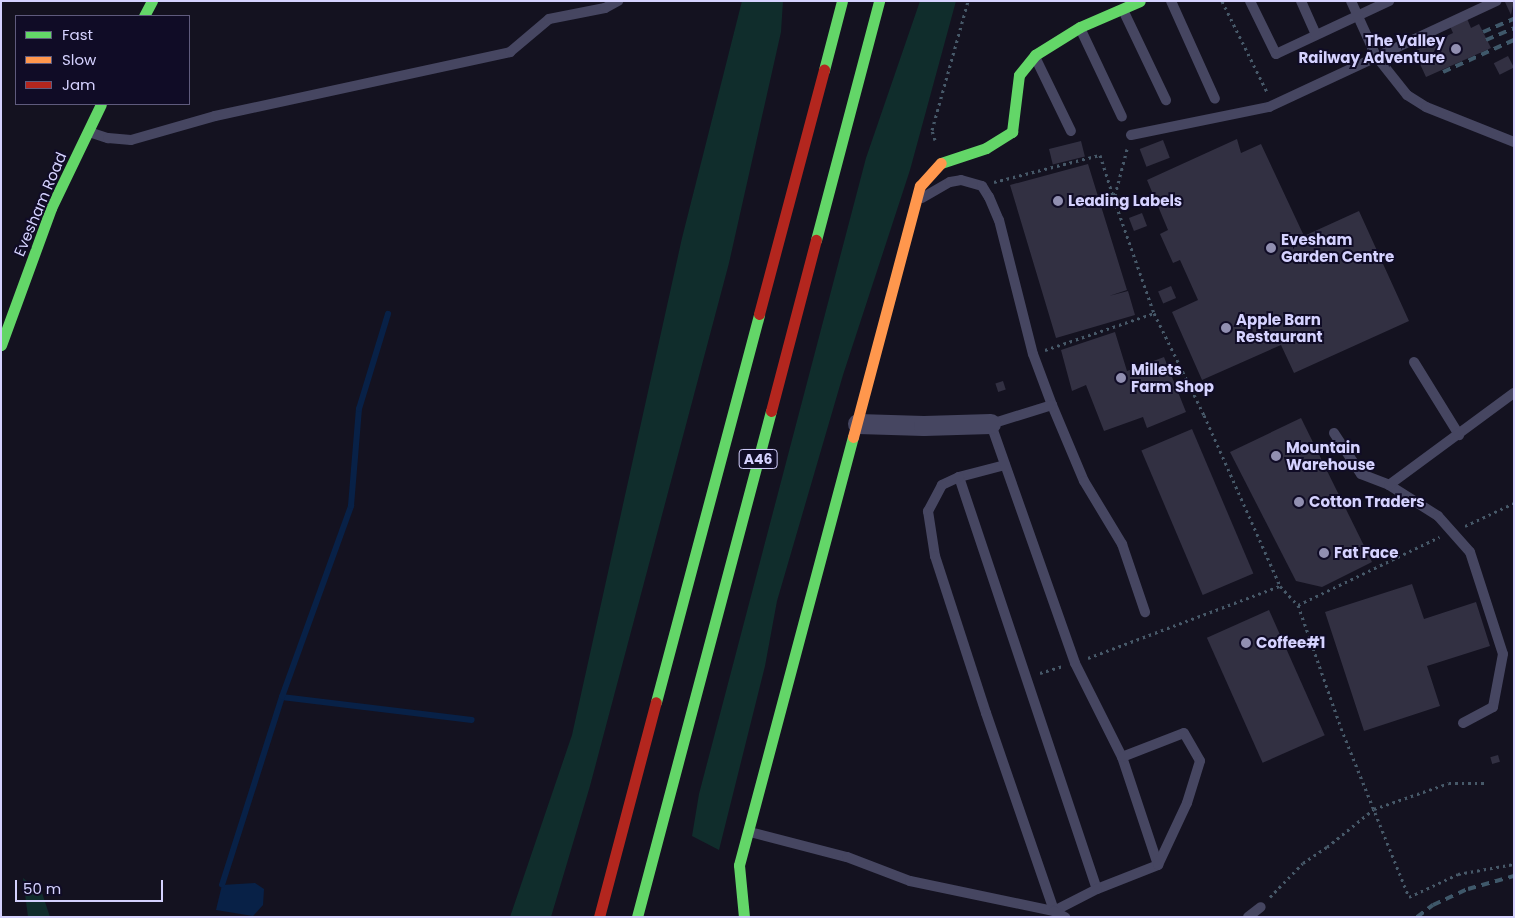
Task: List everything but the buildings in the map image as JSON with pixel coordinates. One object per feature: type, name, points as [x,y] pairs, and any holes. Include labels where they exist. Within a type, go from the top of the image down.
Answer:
[{"type":"main road","points":[[145,15],[152,1]]},
{"type":"main road","name":"A46","points":[[599,917],[842,1]]},
{"type":"main road","name":"A46","points":[[636,917],[880,1]]},
{"type":"main road","points":[[744,917],[740,865],[920,186],[944,160],[986,148],[1012,132],[1015,124],[1019,75],[1035,55],[1080,27],[1140,1]]},
{"type":"main road","name":"Evesham Road","points":[[1,346],[51,208],[101,105]]},
{"type":"street","points":[[858,424],[924,426],[991,424]]},
{"type":"lane","points":[[88,132],[108,138],[131,140],[215,116],[510,52],[549,20],[605,8],[618,1]]},
{"type":"lane","points":[[1171,1],[1215,99]]},
{"type":"lane","points":[[1250,1],[1276,54],[1389,1]]},
{"type":"lane","points":[[1301,1],[1316,35]]},
{"type":"lane","points":[[1352,1],[1376,56],[1407,95],[1426,108],[1514,142]]},
{"type":"lane","points":[[1131,135],[1269,107],[1496,1]]},
{"type":"lane","points":[[1123,9],[1166,100]]},
{"type":"lane","points":[[1080,27],[1122,117]]},
{"type":"lane","points":[[1035,55],[1071,131]]},
{"type":"lane","points":[[914,203],[950,182],[961,180],[982,186],[998,220],[1033,354],[1052,405],[1084,482],[1122,544],[1144,612]]},
{"type":"lane","points":[[1414,362],[1459,435]]},
{"type":"lane","points":[[1389,485],[1514,393]]},
{"type":"lane","points":[[1052,405],[991,424],[1076,663],[1122,756],[1158,865]]},
{"type":"lane","points":[[1334,433],[1361,474],[1389,485],[1438,516],[1470,552],[1503,654],[1493,707],[1463,723]]},
{"type":"lane","points":[[1005,465],[959,477],[942,485],[928,511],[936,556],[1054,911]]},
{"type":"lane","points":[[959,477],[1097,889]]},
{"type":"lane","points":[[1054,911],[1097,889],[1158,865],[1187,804],[1200,761],[1184,734],[1122,756]]},
{"type":"lane","points":[[748,832],[847,856],[910,881],[1054,911],[1065,917]]},
{"type":"lane","points":[[1248,917],[1260,907]]},
{"type":"path","points":[[944,160],[937,152],[932,130],[968,1]]},
{"type":"path","points":[[1222,1],[1269,97]]},
{"type":"path","points":[[1114,199],[1131,135]]},
{"type":"path","points":[[982,186],[1100,155],[1154,313],[1204,415],[1280,586],[1298,605],[1341,728],[1409,897],[1458,874],[1514,864]]},
{"type":"path","points":[[1033,354],[1154,313]]},
{"type":"path","points":[[1298,605],[1514,503]]},
{"type":"path","points":[[1027,677],[1076,663],[1280,586]]},
{"type":"path","points":[[1260,907],[1303,863],[1327,847],[1374,809],[1449,783],[1486,783]]},
{"type":"green space","points":[[742,1],[783,1],[781,32],[729,263],[590,786],[551,917],[510,917],[572,735],[682,238]]},
{"type":"green space","points":[[920,1],[956,1],[910,170],[843,375],[777,601],[765,666],[719,850],[692,836],[699,794],[866,158]]},
{"type":"green space","points":[[23,878],[42,893],[50,917],[28,917]]},
{"type":"water","points":[[255,883],[264,889],[263,905],[253,916],[216,910],[222,885]]},
{"type":"waterway","points":[[222,885],[282,697],[351,506],[359,409],[388,314]]},
{"type":"waterway","points":[[282,697],[472,720]]},
{"type":"railway","points":[[1483,32],[1514,19]]},
{"type":"railway","points":[[1486,40],[1514,28]]},
{"type":"railway","points":[[1443,72],[1514,40]]},
{"type":"railway","points":[[1417,917],[1433,905],[1468,889],[1514,876]]},
{"type":"traffic: fast","points":[[145,15],[152,1]]},
{"type":"traffic: fast","points":[[824,70],[842,1]]},
{"type":"traffic: fast","points":[[816,240],[879,1]]},
{"type":"traffic: fast","points":[[941,163],[986,148],[1012,132],[1019,75],[1035,55],[1080,27],[1140,1]]},
{"type":"traffic: fast","points":[[1,345],[51,208],[101,105]]},
{"type":"traffic: fast","points":[[656,702],[759,314]]},
{"type":"traffic: fast","points":[[637,917],[771,411]]},
{"type":"traffic: fast","points":[[744,917],[739,865],[853,437]]},
{"type":"traffic: slow","points":[[853,437],[920,186],[941,163]]},
{"type":"traffic: jam","points":[[759,314],[824,70]]},
{"type":"traffic: jam","points":[[771,411],[816,240]]},
{"type":"traffic: jam","points":[[599,917],[656,702]]},
{"type":"place","name":"The Valley Railway Adventure","points":[[1456,49]]},
{"type":"place","name":"Leading Labels","points":[[1058,201]]},
{"type":"place","name":"Evesham Garden Centre","points":[[1271,248]]},
{"type":"place","name":"Apple Barn Restaurant","points":[[1226,328]]},
{"type":"place","name":"Millets Farm Shop","points":[[1121,378]]},
{"type":"place","name":"Mountain Warehouse","points":[[1276,456]]},
{"type":"place","name":"Cotton Traders","points":[[1299,502]]},
{"type":"place","name":"Fat Face","points":[[1324,553]]},
{"type":"place","name":"Coffee#1","points":[[1246,643]]}]
